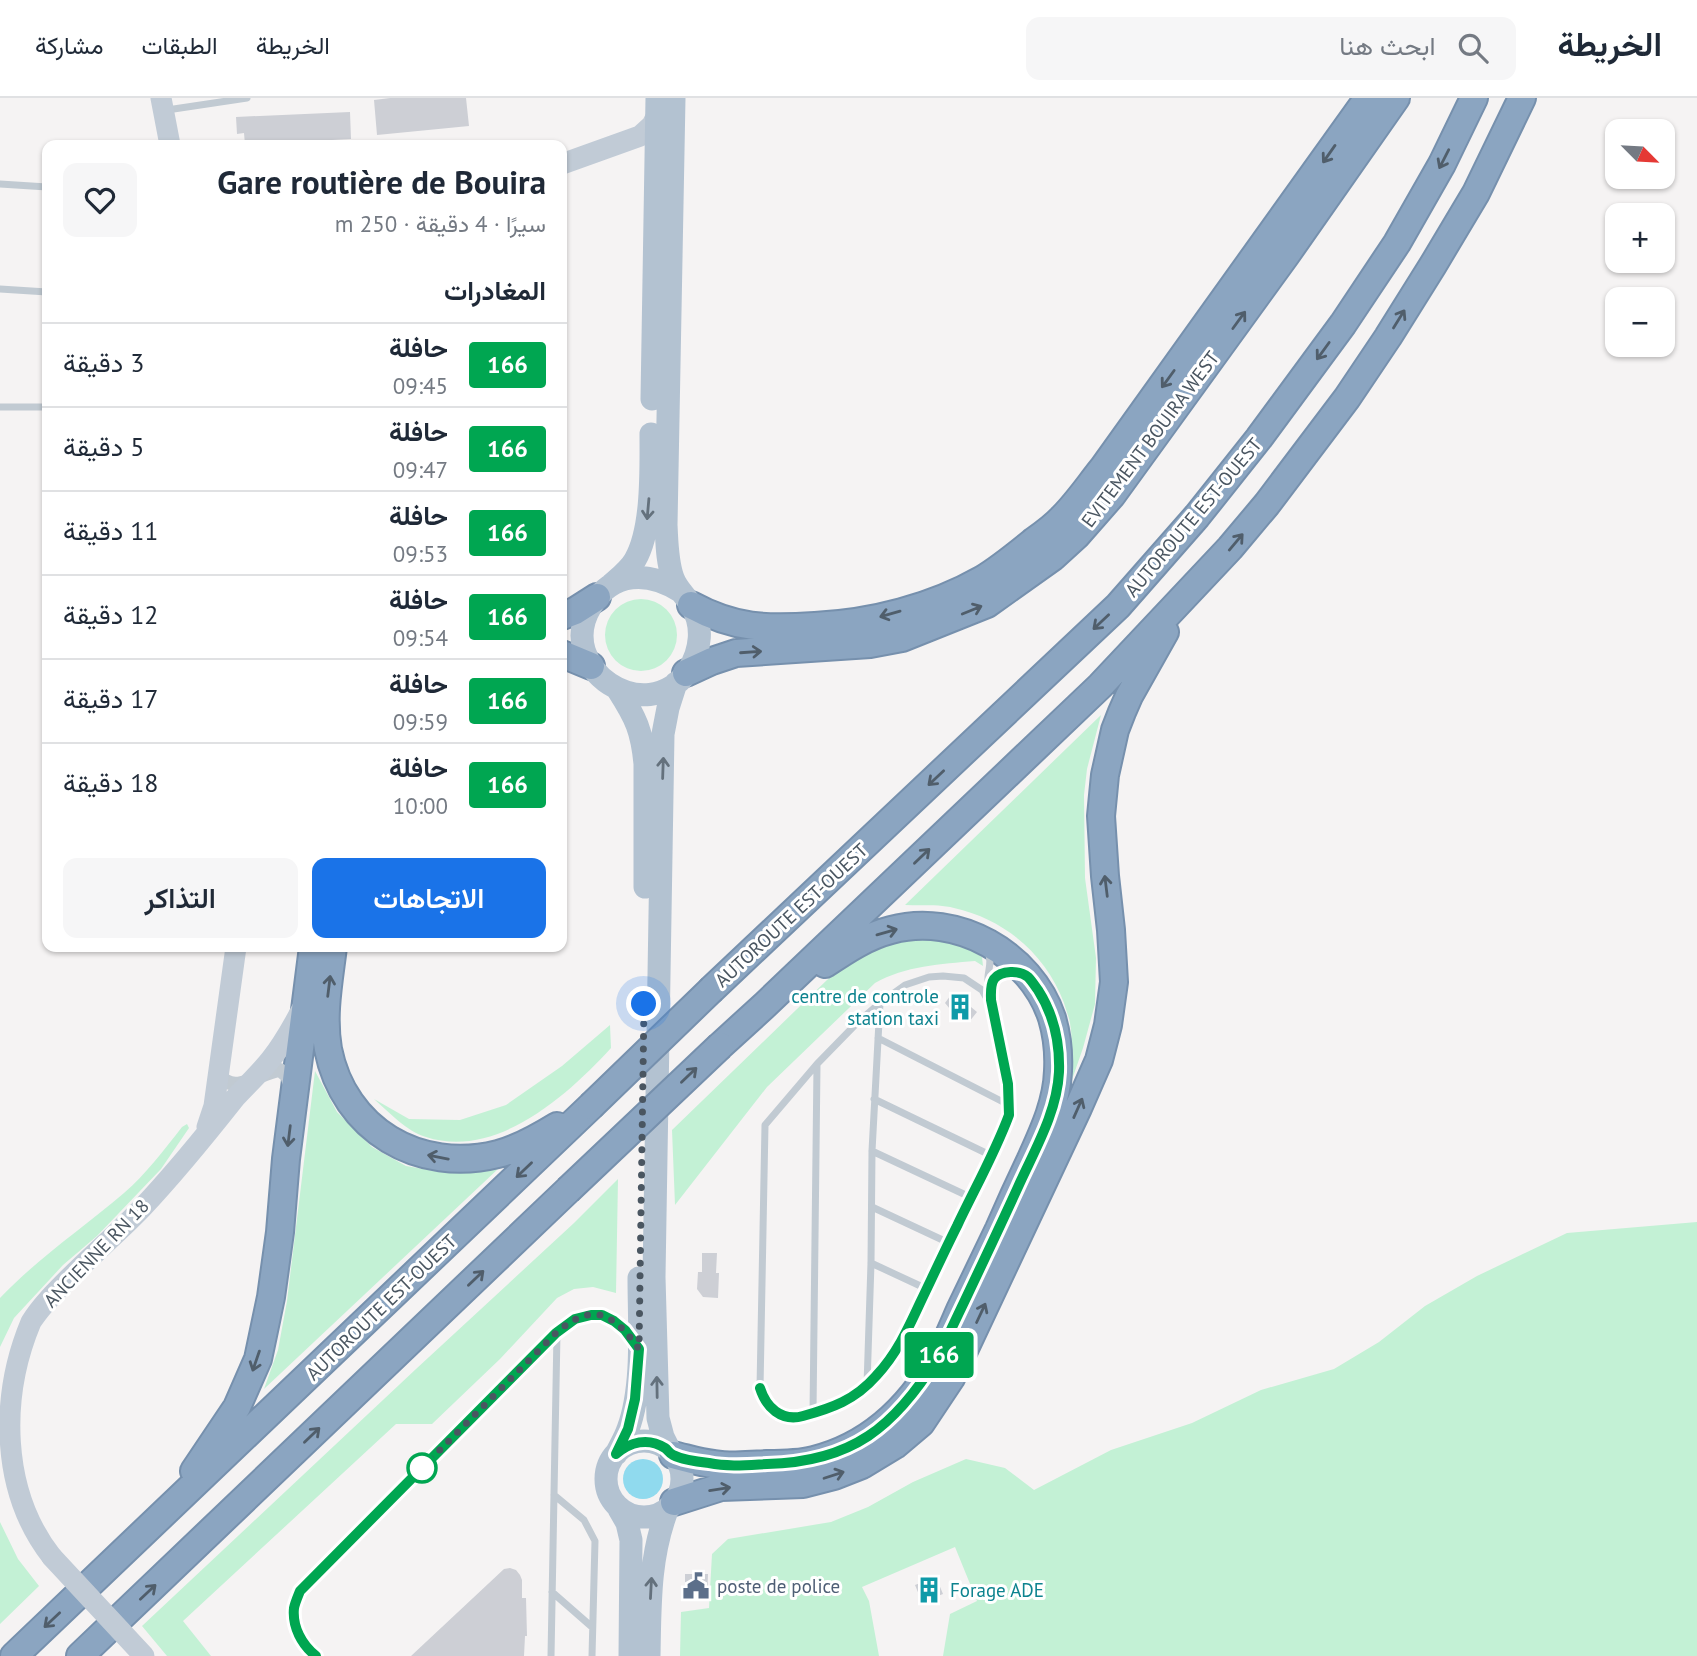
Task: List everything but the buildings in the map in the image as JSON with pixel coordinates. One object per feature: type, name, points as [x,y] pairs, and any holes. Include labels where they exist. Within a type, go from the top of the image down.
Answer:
[{"type":"highway","name":"EVITEMENT BOUIRA WEST","points":[[685,598],[710,615],[737,625],[789,628],[843,625],[886,616],[942,598],[983,579],[1019,554],[1062,519],[1104,468],[1368,98]]},
{"type":"highway","name":"EVITEMENT BOUIRA WEST","points":[[681,678],[712,661],[736,653],[870,644],[902,638],[987,604],[1053,557],[1076,536],[1112,495],[1286,256],[1396,98]]},
{"type":"highway","name":"AUTOROUTE EST-OUEST","points":[[14,1656],[712,989],[1118,606],[1198,516],[1343,324],[1397,243],[1442,164],[1474,98]]},
{"type":"highway","points":[[80,1656],[1100,686],[1230,548],[1267,504],[1347,398],[1469,205],[1522,98]]},
{"type":"highway","points":[[567,614],[604,591]]},
{"type":"highway","points":[[671,1505],[721,1487],[803,1483],[834,1476],[862,1465],[895,1445],[921,1423],[951,1378],[1099,1060],[1108,1025],[1114,982],[1101,816],[1108,760],[1115,730],[1129,696],[1189,592]]},
{"type":"highway","points":[[567,656],[591,666]]},
{"type":"highway","points":[[672,1454],[722,1465],[790,1464],[814,1460],[857,1443],[876,1432],[896,1415],[938,1357],[1052,1108],[1059,1072],[1052,1017],[1027,976],[997,947],[974,936],[942,927],[892,929],[847,950],[766,1004]]},
{"type":"highway","points":[[173,1506],[237,1407],[258,1359],[271,1297],[312,952]]},
{"type":"highway","points":[[333,952],[325,1016],[334,1071],[352,1104],[383,1137],[413,1151],[441,1158],[461,1160],[484,1157],[502,1154],[520,1146],[591,1106]]},
{"type":"main road","points":[[649,1656],[652,1570],[657,1539],[681,1486],[680,1470],[663,1437],[658,1418],[654,1265],[663,734],[668,708],[681,678],[695,657],[699,640],[698,622],[673,579],[669,564],[665,504],[674,98]]},
{"type":"main road","points":[[162,105],[169,140]]},
{"type":"main road","points":[[657,106],[648,515],[644,536],[634,562],[604,591],[587,613],[583,631],[584,649],[591,666],[603,680],[618,690],[648,694],[663,690],[681,678]]},
{"type":"main road","points":[[567,162],[645,133],[652,125],[657,106]]},
{"type":"main road","points":[[632,139],[648,145],[656,159]]},
{"type":"main road","points":[[604,591],[628,579],[646,577],[664,582],[685,598]]},
{"type":"main road","points":[[616,1454],[628,1429],[635,1399],[639,1349],[645,764],[640,729],[618,690]]},
{"type":"main road","name":"ANCIENNE RN 18","points":[[195,1147],[214,1106],[235,952]]},
{"type":"main road","name":"ANCIENNE RN 18","points":[[144,1656],[39,1542],[18,1500],[10,1474],[3,1428],[6,1391],[16,1353],[31,1322],[52,1294],[141,1208],[195,1147],[272,1057],[305,1006]]},
{"type":"main road","points":[[630,1656],[632,1550],[627,1523],[609,1495],[606,1478],[611,1461],[622,1448],[639,1442],[656,1444],[672,1454]]},
{"type":"main road","points":[[620,1509],[644,1517],[653,1516],[671,1505]]},
{"type":"street","points":[[218,1073],[226,1082],[237,1085],[280,1070],[287,1076],[294,1093]]},
{"type":"lane","points":[[162,105],[247,98]]},
{"type":"lane","points":[[0,184],[42,187]]},
{"type":"lane","points":[[0,289],[42,292]]},
{"type":"lane","points":[[0,407],[42,407]]},
{"type":"lane","points":[[974,936],[991,958],[988,979],[1008,1084],[1009,1115],[904,1336],[877,1376],[851,1398],[833,1407],[797,1418],[774,1411],[763,1399],[760,1388],[765,1125],[817,1064],[857,1023],[905,985],[943,976],[964,978],[982,990],[994,1011]]},
{"type":"lane","points":[[991,990],[994,979],[1000,974],[1017,972],[1027,976]]},
{"type":"lane","points":[[867,1385],[872,1151],[880,1003]]},
{"type":"lane","points":[[878,1038],[1009,1105]]},
{"type":"lane","points":[[813,1413],[817,1064]]},
{"type":"lane","points":[[874,1099],[990,1155]]},
{"type":"lane","points":[[872,1151],[971,1196]]},
{"type":"lane","points":[[872,1207],[949,1243]]},
{"type":"lane","points":[[871,1263],[927,1289]]},
{"type":"lane","points":[[316,1656],[308,1650],[296,1628],[294,1609],[300,1591],[556,1333],[575,1319],[602,1315],[625,1330],[639,1349]]},
{"type":"lane","points":[[551,1656],[556,1333]]},
{"type":"lane","points":[[554,1494],[583,1520],[595,1541],[592,1656]]},
{"type":"lane","points":[[552,1592],[592,1627]]},
{"type":"green space","points":[[641,599],[661,605],[671,615],[677,635],[671,655],[661,665],[641,671],[621,665],[611,655],[605,635],[611,615],[621,605]]},
{"type":"green space","points":[[1101,715],[1087,769],[1084,795],[1085,878],[1096,958],[1095,1004],[1067,1094],[1072,1050],[1070,1021],[1056,985],[1034,954],[1006,930],[972,913],[942,906],[905,905]]},
{"type":"green space","points":[[917,938],[967,948],[982,957],[983,966],[975,961],[923,967],[898,973],[875,983],[767,1087],[675,1205],[672,1130],[827,980],[864,955],[892,941]]},
{"type":"green space","points":[[610,1025],[611,1048],[594,1066],[552,1103],[529,1119],[504,1131],[478,1139],[452,1142],[426,1137],[398,1121],[374,1099],[409,1119],[460,1120],[506,1105],[562,1066]]},
{"type":"green space","points":[[315,1071],[337,1112],[372,1147],[406,1166],[441,1172],[472,1173],[498,1169],[264,1389],[278,1350],[287,1301]]},
{"type":"green space","points":[[187,1124],[189,1128],[161,1169],[97,1236],[63,1265],[14,1318],[0,1347],[0,1298],[45,1256],[132,1186]]},
{"type":"green space","points":[[618,1179],[616,1293],[593,1287],[574,1289],[557,1298],[500,1359],[432,1424],[396,1424],[183,1621],[211,1656],[167,1656],[142,1626]]},
{"type":"green space","points":[[1697,1222],[1697,1656],[943,1656],[950,1614],[977,1601],[955,1547],[862,1587],[869,1601],[879,1656],[680,1656],[681,1612],[709,1608],[712,1554],[728,1539],[831,1522],[966,1459],[1005,1468],[1034,1490],[1111,1450],[1192,1423],[1261,1390],[1334,1369],[1379,1342],[1425,1306],[1477,1276],[1567,1233]]},
{"type":"green space","points":[[0,1522],[18,1559],[39,1586],[0,1624]]},
{"type":"water","points":[[643,1459],[657,1465],[663,1479],[657,1493],[643,1499],[629,1493],[623,1479],[629,1465]]},
{"type":"bus line","name":"166","points":[[316,1656],[308,1650],[296,1628],[294,1609],[300,1591],[556,1333],[575,1319],[602,1315],[625,1330],[639,1349],[635,1399],[628,1429],[616,1454],[631,1444],[648,1442],[664,1447],[673,1455],[712,1464],[790,1464],[824,1457],[857,1443],[896,1415],[938,1357],[1052,1108],[1059,1072],[1056,1035],[1045,1002],[1027,976],[1006,972],[994,979],[991,1000],[1008,1084],[1009,1115],[895,1351],[877,1376],[851,1398],[833,1407],[797,1418],[774,1411],[763,1399],[760,1388]]},
{"type":"place","name":"centre de controle station taxi","points":[[960,1007]]},
{"type":"place","name":"poste de police","points":[[696,1586]]},
{"type":"place","name":"Forage ADE","points":[[929,1590]]},
{"type":"route","points":[[422,1468],[556,1333],[575,1319],[602,1315],[625,1330],[639,1349],[644,1004]]}]
